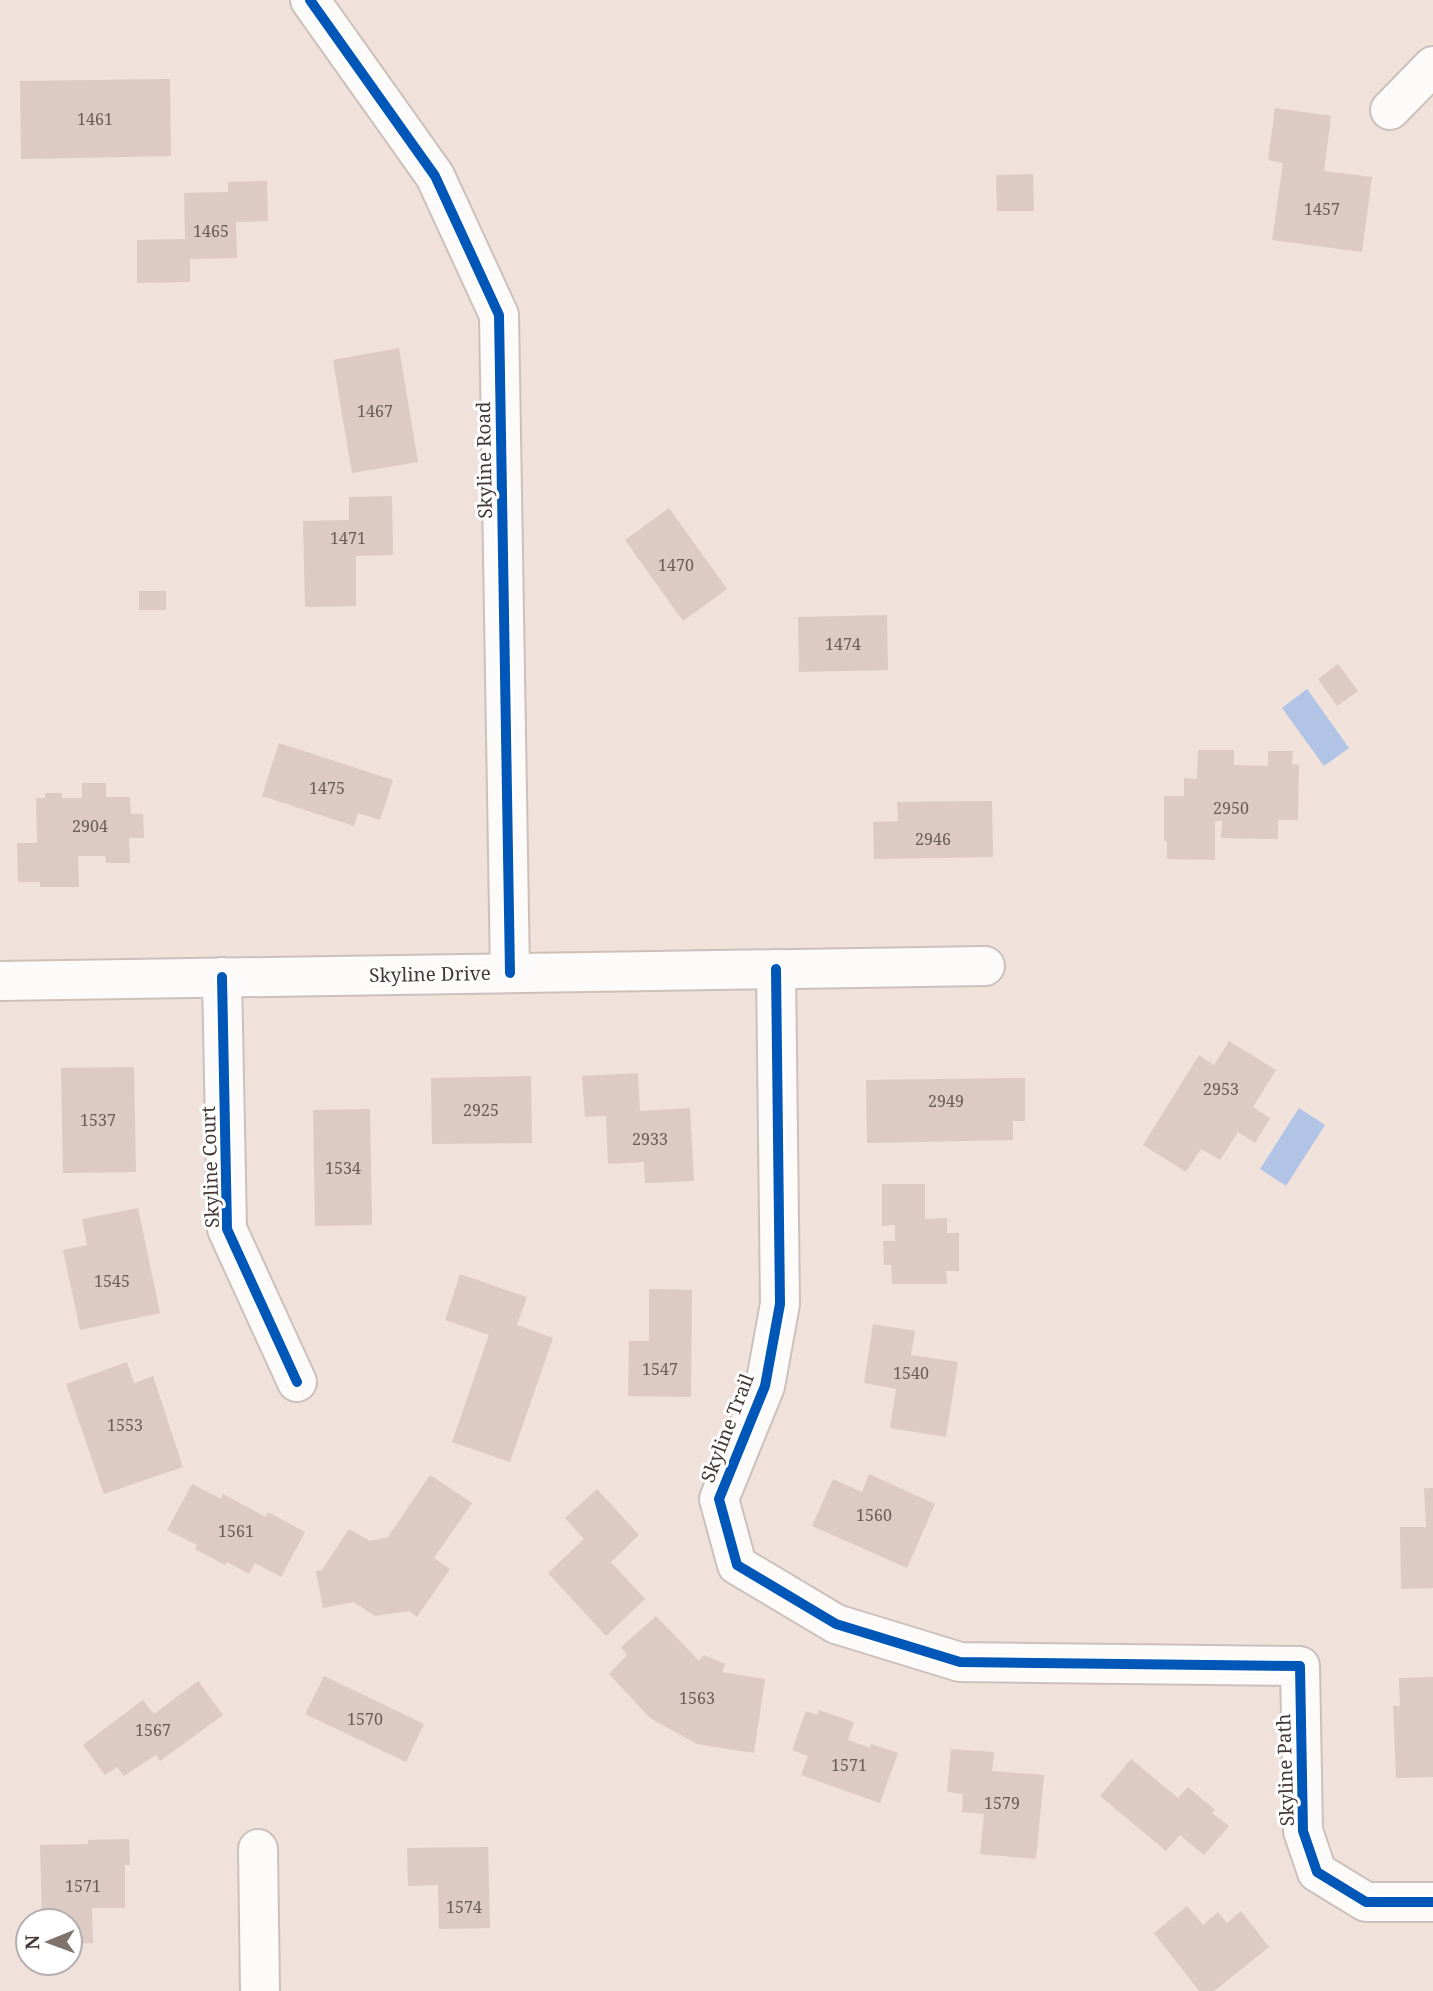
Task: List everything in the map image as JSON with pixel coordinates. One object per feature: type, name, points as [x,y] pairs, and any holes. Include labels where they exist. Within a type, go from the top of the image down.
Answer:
[{"type":"street","name":"Skyline Road","points":[[310,0],[435,176],[499,315],[510,973]]},
{"type":"street","points":[[1390,110],[1433,66]]},
{"type":"street","name":"Skyline Drive","points":[[0,981],[985,966]]},
{"type":"street","name":"Skyline Trail","points":[[776,969],[780,1304],[765,1386],[719,1499],[737,1565],[836,1623],[960,1662],[1300,1666]]},
{"type":"street","name":"Skyline Court","points":[[222,977],[227,1229],[297,1382]]},
{"type":"street","name":"Skyline Path","points":[[1300,1666],[1303,1831],[1318,1872],[1366,1902],[1433,1902]]},
{"type":"street","points":[[258,1849],[260,1991]]},
{"type":"water","points":[[1307,689],[1349,748],[1324,766],[1282,708]]},
{"type":"water","points":[[1299,1108],[1325,1125],[1286,1186],[1260,1169]]},
{"type":"building","points":[[170,79],[171,156],[21,159],[20,81]]},
{"type":"building","points":[[1275,108],[1331,116],[1324,171],[1372,177],[1362,252],[1272,240],[1283,163],[1268,160]]},
{"type":"building","points":[[1033,174],[1034,211],[997,211],[996,175]]},
{"type":"building","points":[[267,181],[268,221],[236,222],[237,258],[190,259],[190,282],[137,283],[137,240],[185,239],[184,193],[228,192],[228,182]]},
{"type":"building","points":[[399,348],[418,462],[352,473],[333,360]]},
{"type":"building","points":[[392,496],[393,555],[356,556],[356,606],[305,607],[303,521],[349,520],[349,497]]},
{"type":"building","points":[[669,508],[727,589],[683,621],[625,540]]},
{"type":"building","points":[[139,591],[166,591],[166,610],[139,610]]},
{"type":"building","points":[[887,615],[888,670],[799,672],[798,617]]},
{"type":"building","points":[[1338,664],[1358,691],[1337,706],[1318,679]]},
{"type":"building","points":[[279,743],[393,780],[380,820],[358,813],[354,826],[262,796]]},
{"type":"building","points":[[1198,750],[1234,750],[1234,765],[1268,766],[1268,751],[1293,751],[1292,764],[1299,765],[1298,820],[1278,820],[1278,839],[1221,838],[1222,821],[1215,821],[1215,860],[1167,859],[1167,841],[1164,841],[1164,796],[1184,796],[1184,778],[1197,779]]},
{"type":"building","points":[[82,783],[106,783],[106,797],[130,797],[131,814],[143,814],[144,838],[129,838],[130,863],[106,863],[105,856],[78,856],[79,887],[40,887],[40,882],[18,882],[17,843],[37,843],[36,798],[45,798],[45,793],[62,793],[62,798],[82,798]]},
{"type":"building","points":[[992,801],[993,857],[874,859],[873,822],[898,821],[897,802]]},
{"type":"building","points":[[1229,1041],[1276,1070],[1253,1107],[1270,1118],[1255,1143],[1238,1132],[1220,1160],[1201,1149],[1186,1172],[1143,1145],[1199,1055],[1214,1065]]},
{"type":"building","points":[[134,1067],[136,1172],[63,1173],[61,1068]]},
{"type":"building","points":[[638,1073],[640,1111],[690,1108],[694,1181],[645,1183],[644,1162],[608,1164],[606,1116],[585,1117],[582,1076]]},
{"type":"building","points":[[531,1076],[532,1143],[432,1144],[431,1078]]},
{"type":"building","points":[[1025,1078],[1025,1121],[1013,1121],[1013,1140],[867,1143],[866,1080]]},
{"type":"building","points":[[370,1109],[372,1225],[315,1226],[313,1110]]},
{"type":"building","points":[[882,1184],[925,1184],[925,1219],[947,1218],[947,1233],[959,1233],[959,1271],[946,1271],[947,1284],[892,1284],[891,1265],[884,1265],[883,1241],[895,1241],[895,1225],[882,1226]]},
{"type":"building","points":[[138,1208],[160,1313],[80,1330],[63,1250],[87,1245],[82,1219]]},
{"type":"building","points":[[460,1274],[527,1297],[517,1325],[553,1338],[510,1462],[452,1442],[489,1335],[445,1320]]},
{"type":"building","points":[[649,1289],[692,1290],[691,1397],[628,1396],[629,1341],[649,1341]]},
{"type":"building","points":[[873,1324],[915,1331],[911,1355],[958,1362],[946,1437],[890,1428],[896,1389],[864,1383]]},
{"type":"building","points":[[127,1362],[134,1383],[153,1376],[183,1467],[104,1494],[66,1384]]},
{"type":"building","points":[[869,1474],[935,1504],[907,1568],[812,1526],[833,1479],[862,1492]]},
{"type":"building","points":[[430,1475],[472,1503],[434,1558],[450,1569],[417,1617],[409,1611],[375,1616],[354,1602],[323,1608],[316,1571],[322,1570],[349,1529],[370,1541],[388,1537]]},
{"type":"building","points":[[192,1484],[221,1499],[223,1494],[266,1517],[268,1512],[305,1532],[281,1577],[255,1563],[249,1574],[227,1562],[225,1565],[195,1549],[197,1545],[167,1530]]},
{"type":"building","points":[[1424,1488],[1433,1488],[1433,1588],[1401,1589],[1400,1527],[1426,1527]]},
{"type":"building","points":[[597,1489],[639,1535],[611,1562],[645,1599],[606,1636],[548,1573],[584,1539],[565,1518]]},
{"type":"building","points":[[656,1616],[699,1661],[704,1655],[725,1664],[722,1672],[765,1679],[754,1753],[697,1744],[650,1718],[609,1674],[627,1655],[621,1647]]},
{"type":"building","points":[[324,1676],[424,1724],[406,1762],[305,1714]]},
{"type":"building","points":[[1433,1677],[1433,1777],[1396,1778],[1393,1706],[1400,1706],[1399,1678]]},
{"type":"building","points":[[198,1681],[223,1715],[160,1761],[156,1755],[124,1776],[117,1767],[105,1775],[83,1745],[143,1700],[154,1714]]},
{"type":"building","points":[[819,1710],[854,1722],[848,1740],[870,1748],[871,1744],[898,1753],[880,1803],[801,1775],[808,1756],[792,1750],[806,1711],[817,1715]]},
{"type":"building","points":[[951,1749],[994,1752],[992,1771],[1044,1775],[1036,1859],[980,1854],[984,1814],[962,1812],[963,1794],[947,1792]]},
{"type":"building","points":[[1131,1759],[1178,1798],[1188,1787],[1215,1810],[1212,1813],[1229,1826],[1204,1855],[1180,1835],[1166,1851],[1100,1796]]},
{"type":"building","points":[[129,1839],[130,1865],[125,1865],[125,1908],[92,1908],[93,1943],[84,1943],[84,1907],[42,1907],[40,1845],[88,1844],[88,1840]]},
{"type":"building","points":[[488,1847],[490,1928],[439,1929],[438,1885],[408,1886],[407,1848]]},
{"type":"building","points":[[1187,1906],[1203,1925],[1218,1912],[1227,1923],[1241,1911],[1269,1947],[1214,1991],[1199,1991],[1154,1933]]},
{"type":"cycle path","points":[[310,0],[435,176],[499,315],[510,973]]},
{"type":"cycle path","points":[[776,969],[780,1304],[765,1386],[719,1499],[737,1565],[836,1624],[960,1662],[1300,1666],[1303,1831],[1317,1872],[1366,1902],[1433,1902]]},
{"type":"cycle path","points":[[222,977],[227,1229],[297,1382]]}]
